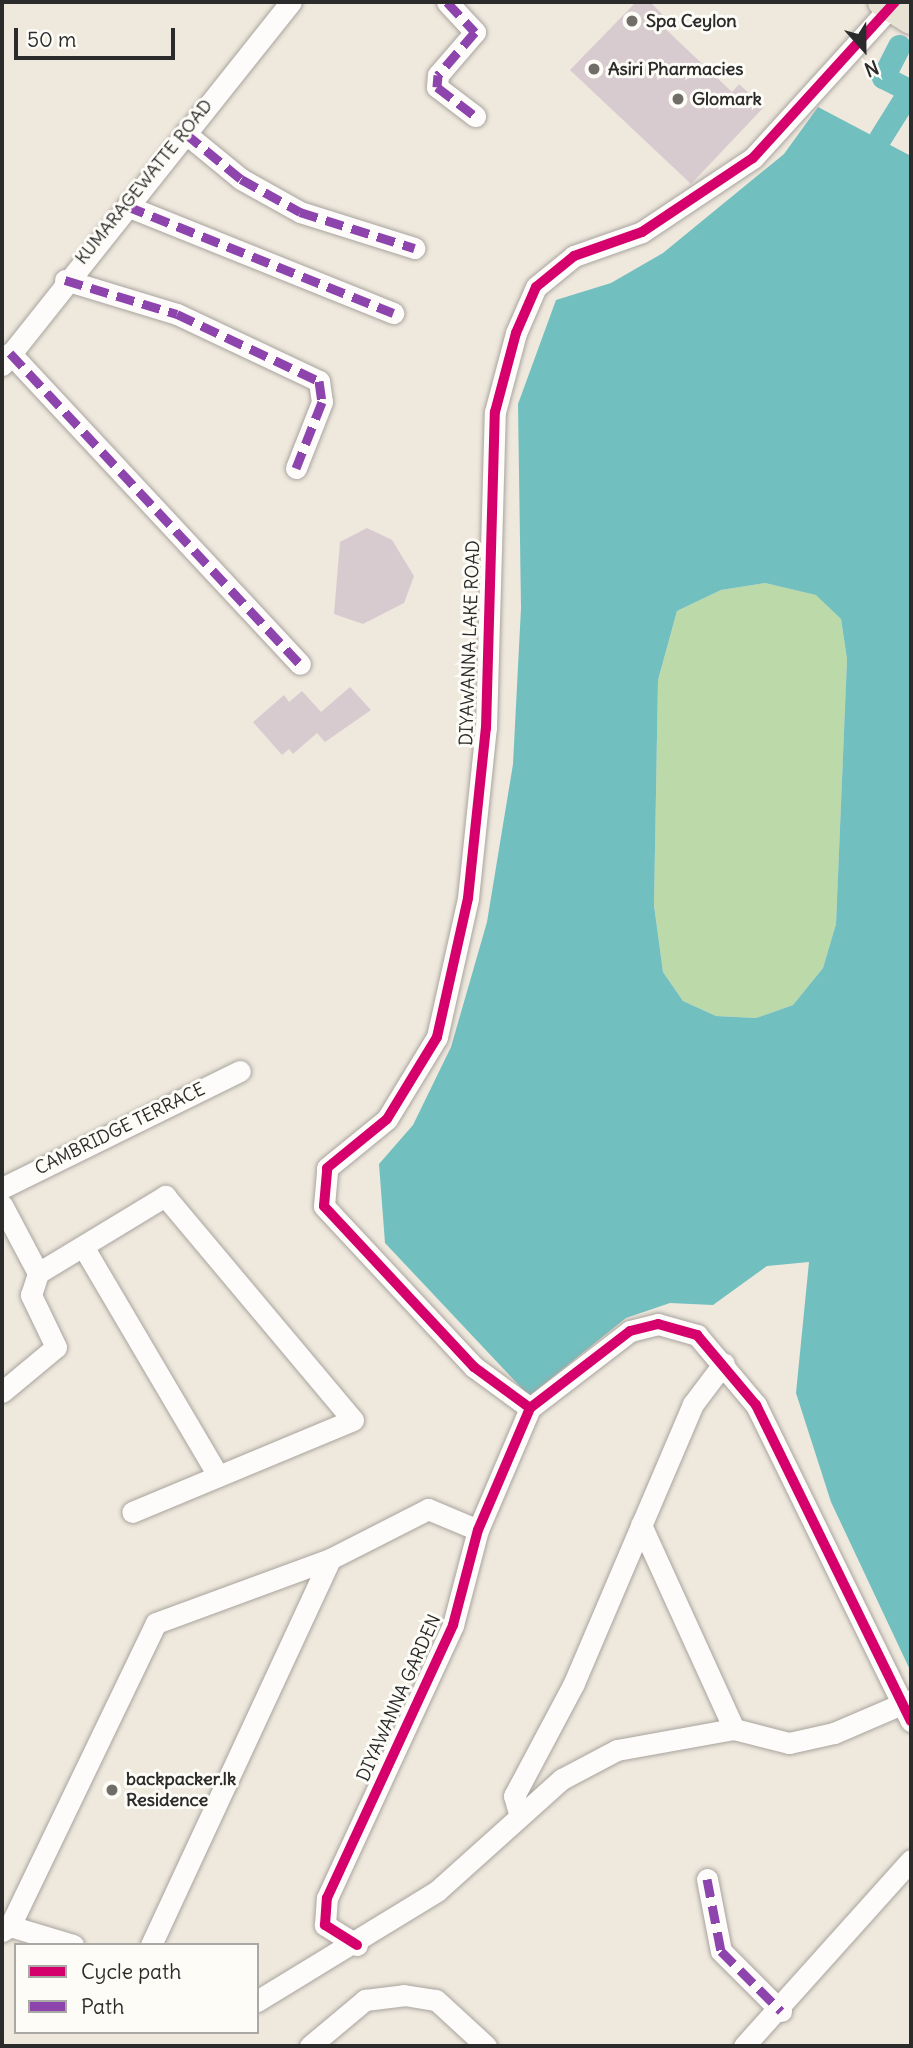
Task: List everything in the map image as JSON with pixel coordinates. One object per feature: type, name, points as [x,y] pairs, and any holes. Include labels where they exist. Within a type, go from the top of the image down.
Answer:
[{"type":"street","name":"KUMARAGEWATTE ROAD","points":[[6,359],[65,280],[290,2]]},
{"type":"street","points":[[447,2],[475,32],[438,75],[437,87],[475,116]]},
{"type":"street","name":"DIYAWANNA LAKE ROAD","points":[[530,1408],[474,1367],[324,1206],[327,1168],[387,1119],[437,1037],[468,898],[486,728],[495,412],[516,333],[536,287],[574,257],[642,232],[753,158],[895,8]]},
{"type":"street","points":[[185,133],[241,180],[300,212],[414,248]]},
{"type":"street","points":[[127,206],[393,313]]},
{"type":"street","points":[[65,280],[177,314],[319,381],[322,402],[296,468]]},
{"type":"street","points":[[6,359],[300,664]]},
{"type":"street","name":"CAMBRIDGE TERRACE","points":[[2,1188],[240,1071]]},
{"type":"street","points":[[37,1273],[84,1248],[165,1196],[353,1420],[217,1474],[132,1512]]},
{"type":"street","points":[[2,1205],[37,1273],[31,1295],[57,1347],[2,1392]]},
{"type":"street","points":[[84,1248],[217,1474]]},
{"type":"street","points":[[259,2000],[357,1945],[437,1891],[519,1813],[562,1779],[617,1750],[734,1729],[789,1743],[834,1733],[909,1708],[756,1405],[724,1363],[697,1335],[658,1324],[639,1328],[530,1408]]},
{"type":"street","points":[[519,1813],[514,1796],[574,1683],[693,1404],[724,1363]]},
{"type":"street","name":"DIYAWANNA GARDEN","points":[[357,1945],[325,1925],[327,1898],[453,1625],[478,1530],[530,1408]]},
{"type":"street","points":[[65,1943],[6,1928],[156,1623],[330,1559],[428,1509],[478,1530]]},
{"type":"street","points":[[640,1525],[734,1729]]},
{"type":"street","points":[[152,1943],[330,1559]]},
{"type":"street","points":[[744,2046],[781,2011],[911,1860]]},
{"type":"street","points":[[707,1879],[722,1951],[781,2011]]},
{"type":"street","points":[[310,2046],[365,2000],[404,1995],[436,2000],[486,2046]]},
{"type":"green space","points":[[765,583],[817,595],[841,619],[847,659],[836,924],[823,968],[793,1005],[756,1018],[716,1016],[683,1001],[663,972],[654,904],[658,680],[677,611],[721,590]]},
{"type":"water","points":[[818,107],[911,156],[911,1672],[831,1502],[796,1393],[809,1262],[767,1266],[713,1305],[670,1303],[626,1318],[529,1396],[385,1243],[379,1164],[413,1125],[451,1047],[487,922],[513,764],[521,608],[518,404],[556,300],[611,283],[663,253],[784,154]],"holes":[[[765,583],[816,595],[841,619],[847,659],[836,924],[823,968],[793,1005],[756,1018],[716,1016],[683,1001],[663,972],[654,905],[658,680],[677,611],[721,590]]]},
{"type":"building","name":"Glomark","points":[[636,2],[650,2],[663,15],[657,21],[732,92],[739,84],[764,107],[691,184],[570,70]]},
{"type":"building","points":[[367,528],[392,540],[414,576],[404,603],[363,624],[334,614],[340,542]]},
{"type":"building","points":[[350,687],[371,710],[325,742],[317,733],[293,754],[289,749],[282,755],[253,722],[284,695],[289,702],[302,691],[321,712]]},
{"type":"waterway","points":[[899,46],[883,77],[911,91]]},
{"type":"waterway","points":[[880,138],[910,90]]},
{"type":"marked path","points":[[447,2],[475,32],[438,75],[437,87],[475,116]]},
{"type":"marked path","points":[[185,133],[241,179],[300,212],[414,248]]},
{"type":"marked path","points":[[127,206],[393,313]]},
{"type":"marked path","points":[[65,280],[177,314],[319,381],[322,402],[296,468]]},
{"type":"marked path","points":[[10,353],[300,664]]},
{"type":"marked path","points":[[707,1879],[721,1951],[781,2011]]},
{"type":"cycle path","points":[[530,1408],[474,1367],[324,1206],[327,1168],[387,1119],[437,1037],[468,898],[486,728],[495,412],[516,333],[536,287],[574,256],[642,232],[753,158],[895,2]]},
{"type":"cycle path","points":[[357,1945],[325,1925],[327,1898],[453,1625],[478,1530],[530,1408],[630,1331],[658,1324],[697,1335],[756,1405],[911,1721]]},
{"type":"place","name":"Spa Ceylon","points":[[632,21]]},
{"type":"place","name":"Asiri Pharmacies","points":[[594,69]]},
{"type":"place","name":"Glomark","points":[[678,99]]},
{"type":"place","name":"backpacker.lk Residence","points":[[112,1790]]}]
